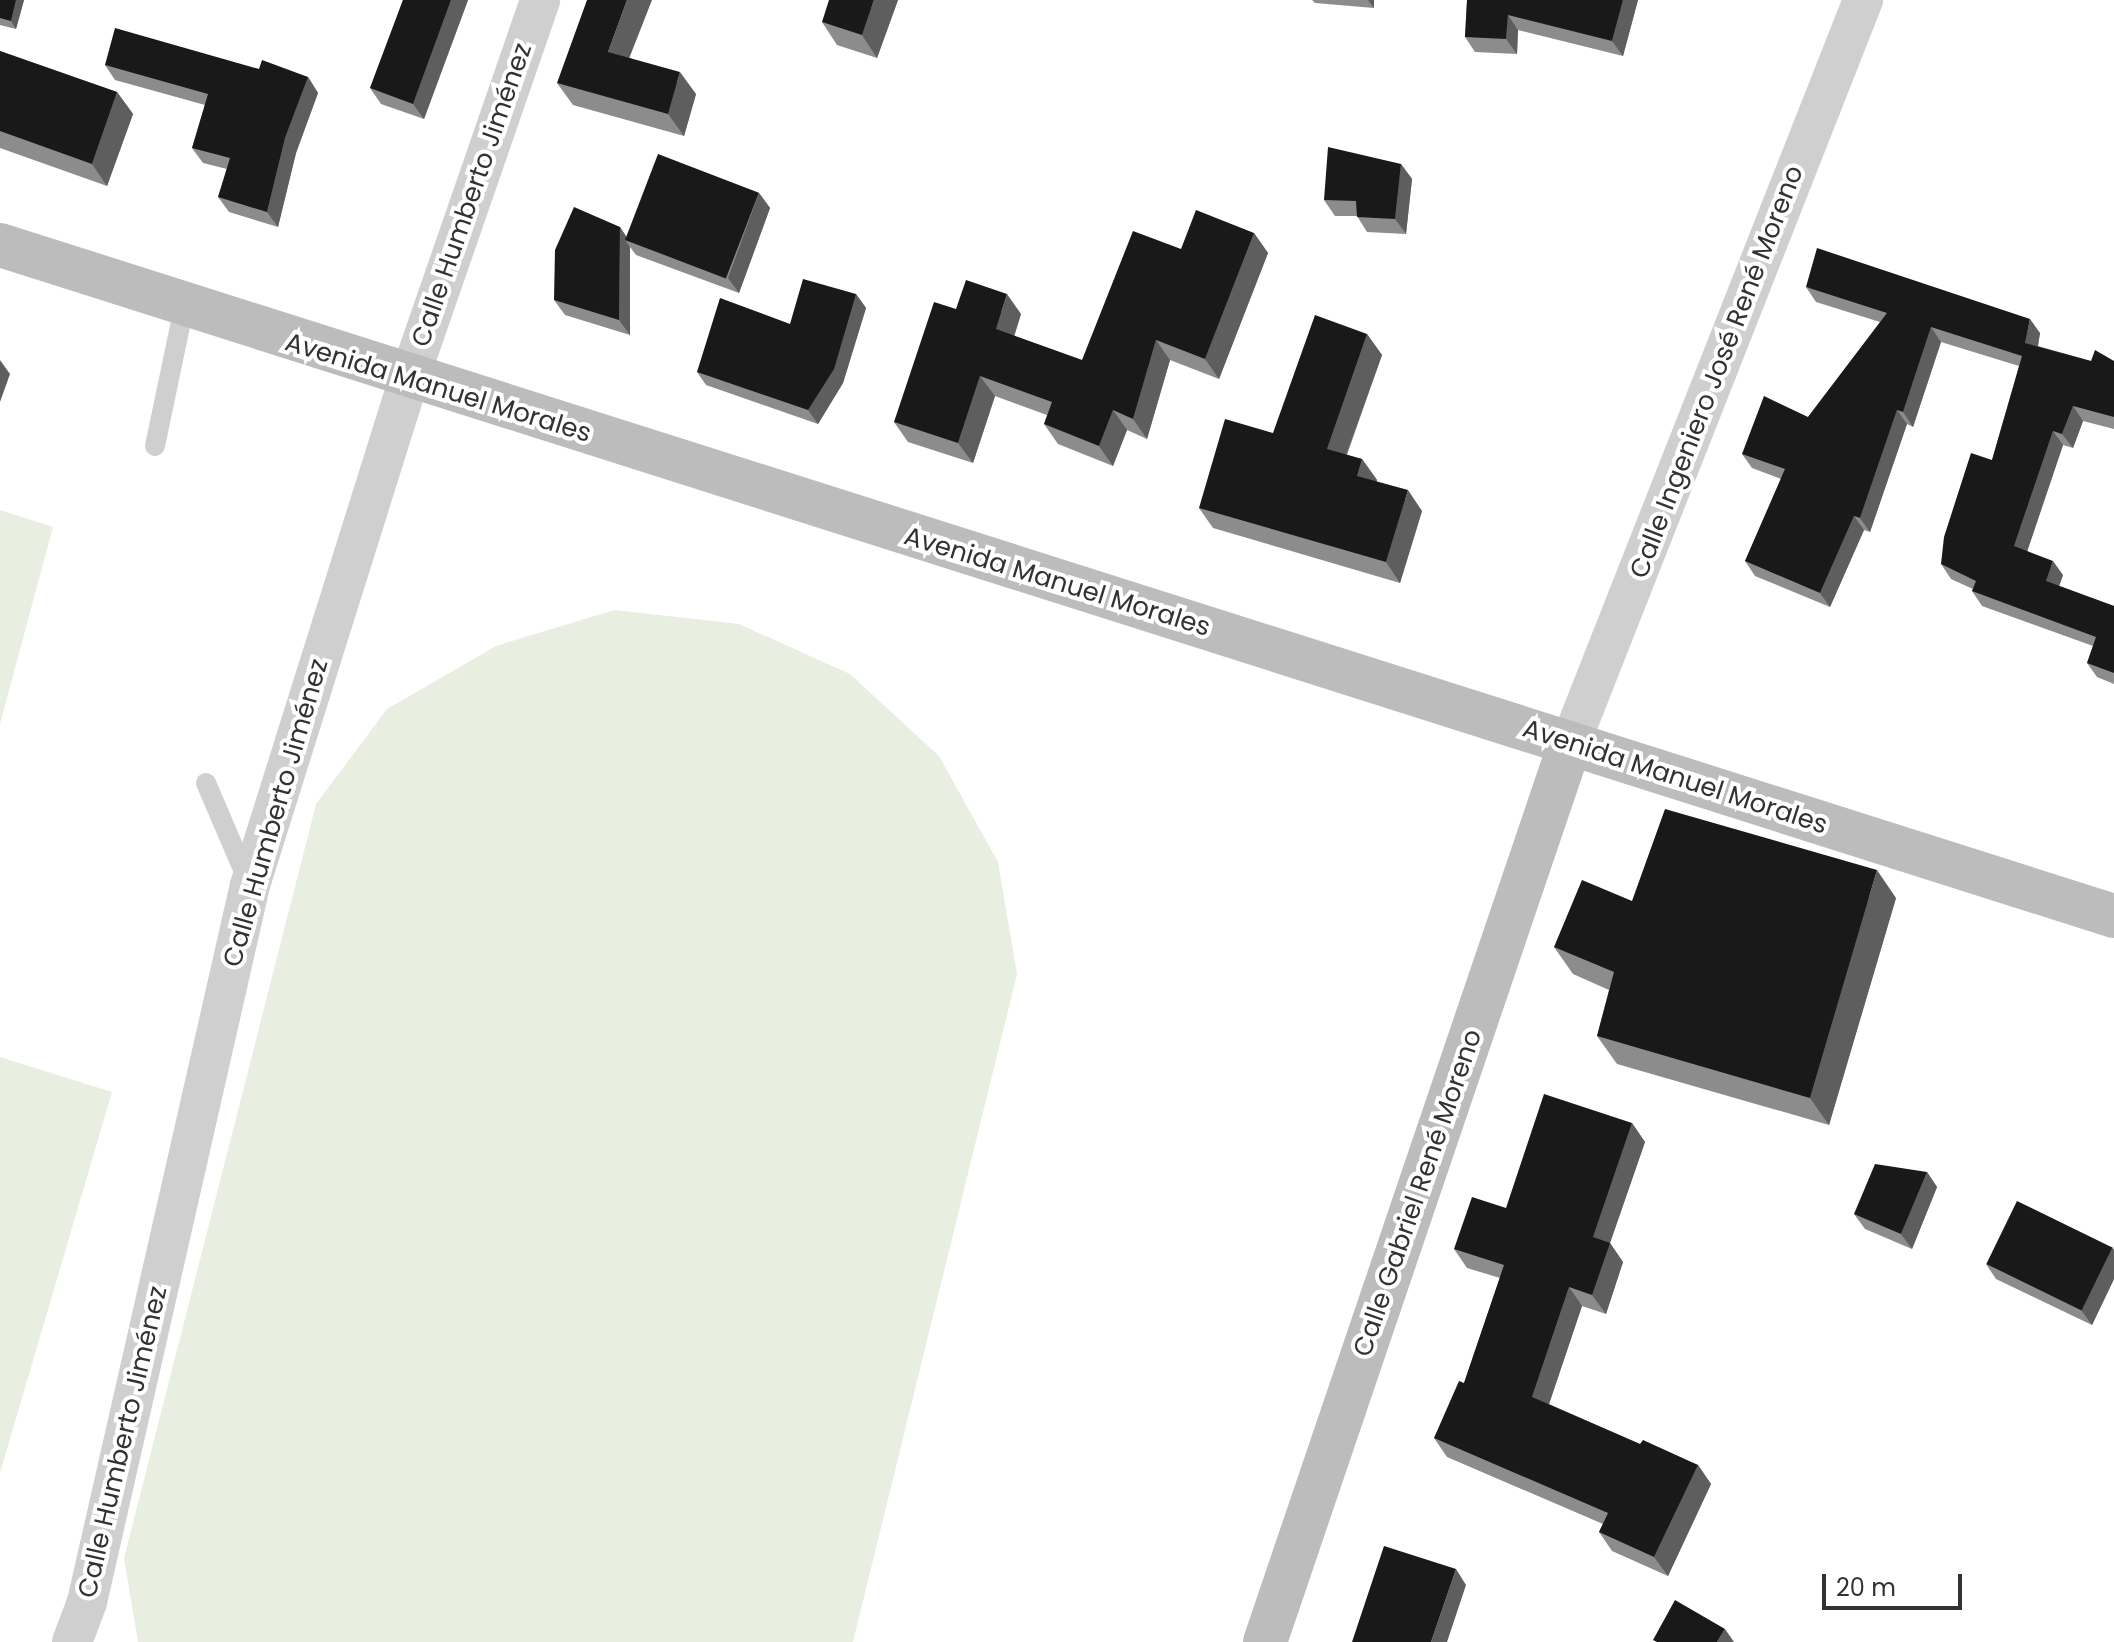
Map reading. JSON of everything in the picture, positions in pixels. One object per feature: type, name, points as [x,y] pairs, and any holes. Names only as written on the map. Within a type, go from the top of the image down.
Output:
[{"type":"street","name":"Calle Humberto Jiménez","points":[[72,1642],[87,1602],[250,885],[409,379],[540,0]]},
{"type":"street","name":"Calle Ingeniero José René Moreno","points":[[1570,744],[1863,0]]},
{"type":"street","name":"Avenida Manuel Morales","points":[[0,245],[409,379],[2114,916]]},
{"type":"street","name":"Calle Gabriel René Moreno","points":[[1265,1642],[1570,744]]},
{"type":"street","points":[[87,1602],[91,1642]]},
{"type":"lane","points":[[155,446],[184,307]]},
{"type":"lane","points":[[206,783],[250,885]]},
{"type":"green space","points":[[0,510],[53,527],[0,724]]},
{"type":"green space","points":[[614,610],[739,624],[850,674],[939,756],[998,862],[1017,974],[853,1642],[138,1642],[124,1558],[316,804],[387,709],[496,646]]},
{"type":"green space","points":[[0,1057],[112,1092],[0,1473]]},
{"type":"building","points":[[0,0],[16,0],[11,21],[0,18]]},
{"type":"building","points":[[403,0],[451,0],[413,104],[370,88]]},
{"type":"building","points":[[587,0],[627,0],[608,52],[680,72],[668,114],[557,83]]},
{"type":"building","points":[[829,0],[874,0],[862,35],[822,22]]},
{"type":"building","points":[[1467,0],[1623,0],[1612,41],[1508,15],[1506,39],[1465,37]]},
{"type":"building","points":[[115,28],[259,69],[262,60],[308,77],[285,138],[267,212],[218,197],[230,158],[192,148],[208,94],[105,65]]},
{"type":"building","points":[[0,51],[117,92],[92,164],[0,131]]},
{"type":"building","points":[[1328,147],[1401,164],[1395,219],[1357,217],[1356,201],[1324,200]]},
{"type":"building","points":[[658,154],[759,193],[726,279],[625,240]]},
{"type":"building","points":[[574,207],[620,227],[619,320],[554,300],[555,250]]},
{"type":"building","points":[[1196,210],[1254,233],[1205,359],[1156,340],[1133,419],[1113,410],[1099,446],[1044,424],[1052,402],[980,376],[958,443],[894,422],[934,302],[956,309],[966,280],[1007,294],[996,329],[1082,360],[1133,231],[1181,249]]},
{"type":"building","points":[[1817,248],[2030,319],[2025,343],[2091,361],[2095,350],[2114,361],[2114,417],[2073,406],[2062,434],[2053,431],[2014,546],[2053,561],[2046,581],[2114,606],[2114,673],[2087,663],[2096,637],[1972,591],[1976,581],[1941,564],[1944,537],[1971,453],[1992,460],[2022,356],[1931,327],[1903,412],[1897,410],[1860,518],[1854,516],[1820,593],[1745,561],[1785,469],[1742,454],[1764,396],[1808,417],[1887,313],[1806,287]]},
{"type":"building","points":[[803,279],[856,294],[834,369],[808,410],[697,372],[720,298],[790,324]]},
{"type":"building","points":[[1315,315],[1367,334],[1327,449],[1362,459],[1357,476],[1408,490],[1386,562],[1199,508],[1225,419],[1273,433]]},
{"type":"building","points":[[1665,809],[1877,870],[1810,1098],[1597,1036],[1614,972],[1554,947],[1582,880],[1632,901]]},
{"type":"building","points":[[1544,1094],[1632,1123],[1593,1237],[1610,1243],[1592,1295],[1569,1287],[1532,1397],[1640,1444],[1643,1440],[1698,1465],[1654,1557],[1599,1532],[1608,1513],[1434,1438],[1459,1381],[1464,1383],[1504,1265],[1454,1249],[1472,1197],[1506,1208]]},
{"type":"building","points":[[1875,1164],[1927,1172],[1901,1234],[1854,1214]]},
{"type":"building","points":[[2017,1201],[2112,1247],[2082,1310],[1986,1264]]},
{"type":"building","points":[[1384,1546],[1456,1569],[1431,1642],[1352,1642]]},
{"type":"building","points":[[1675,1600],[1725,1629],[1717,1642],[1653,1640]]}]
